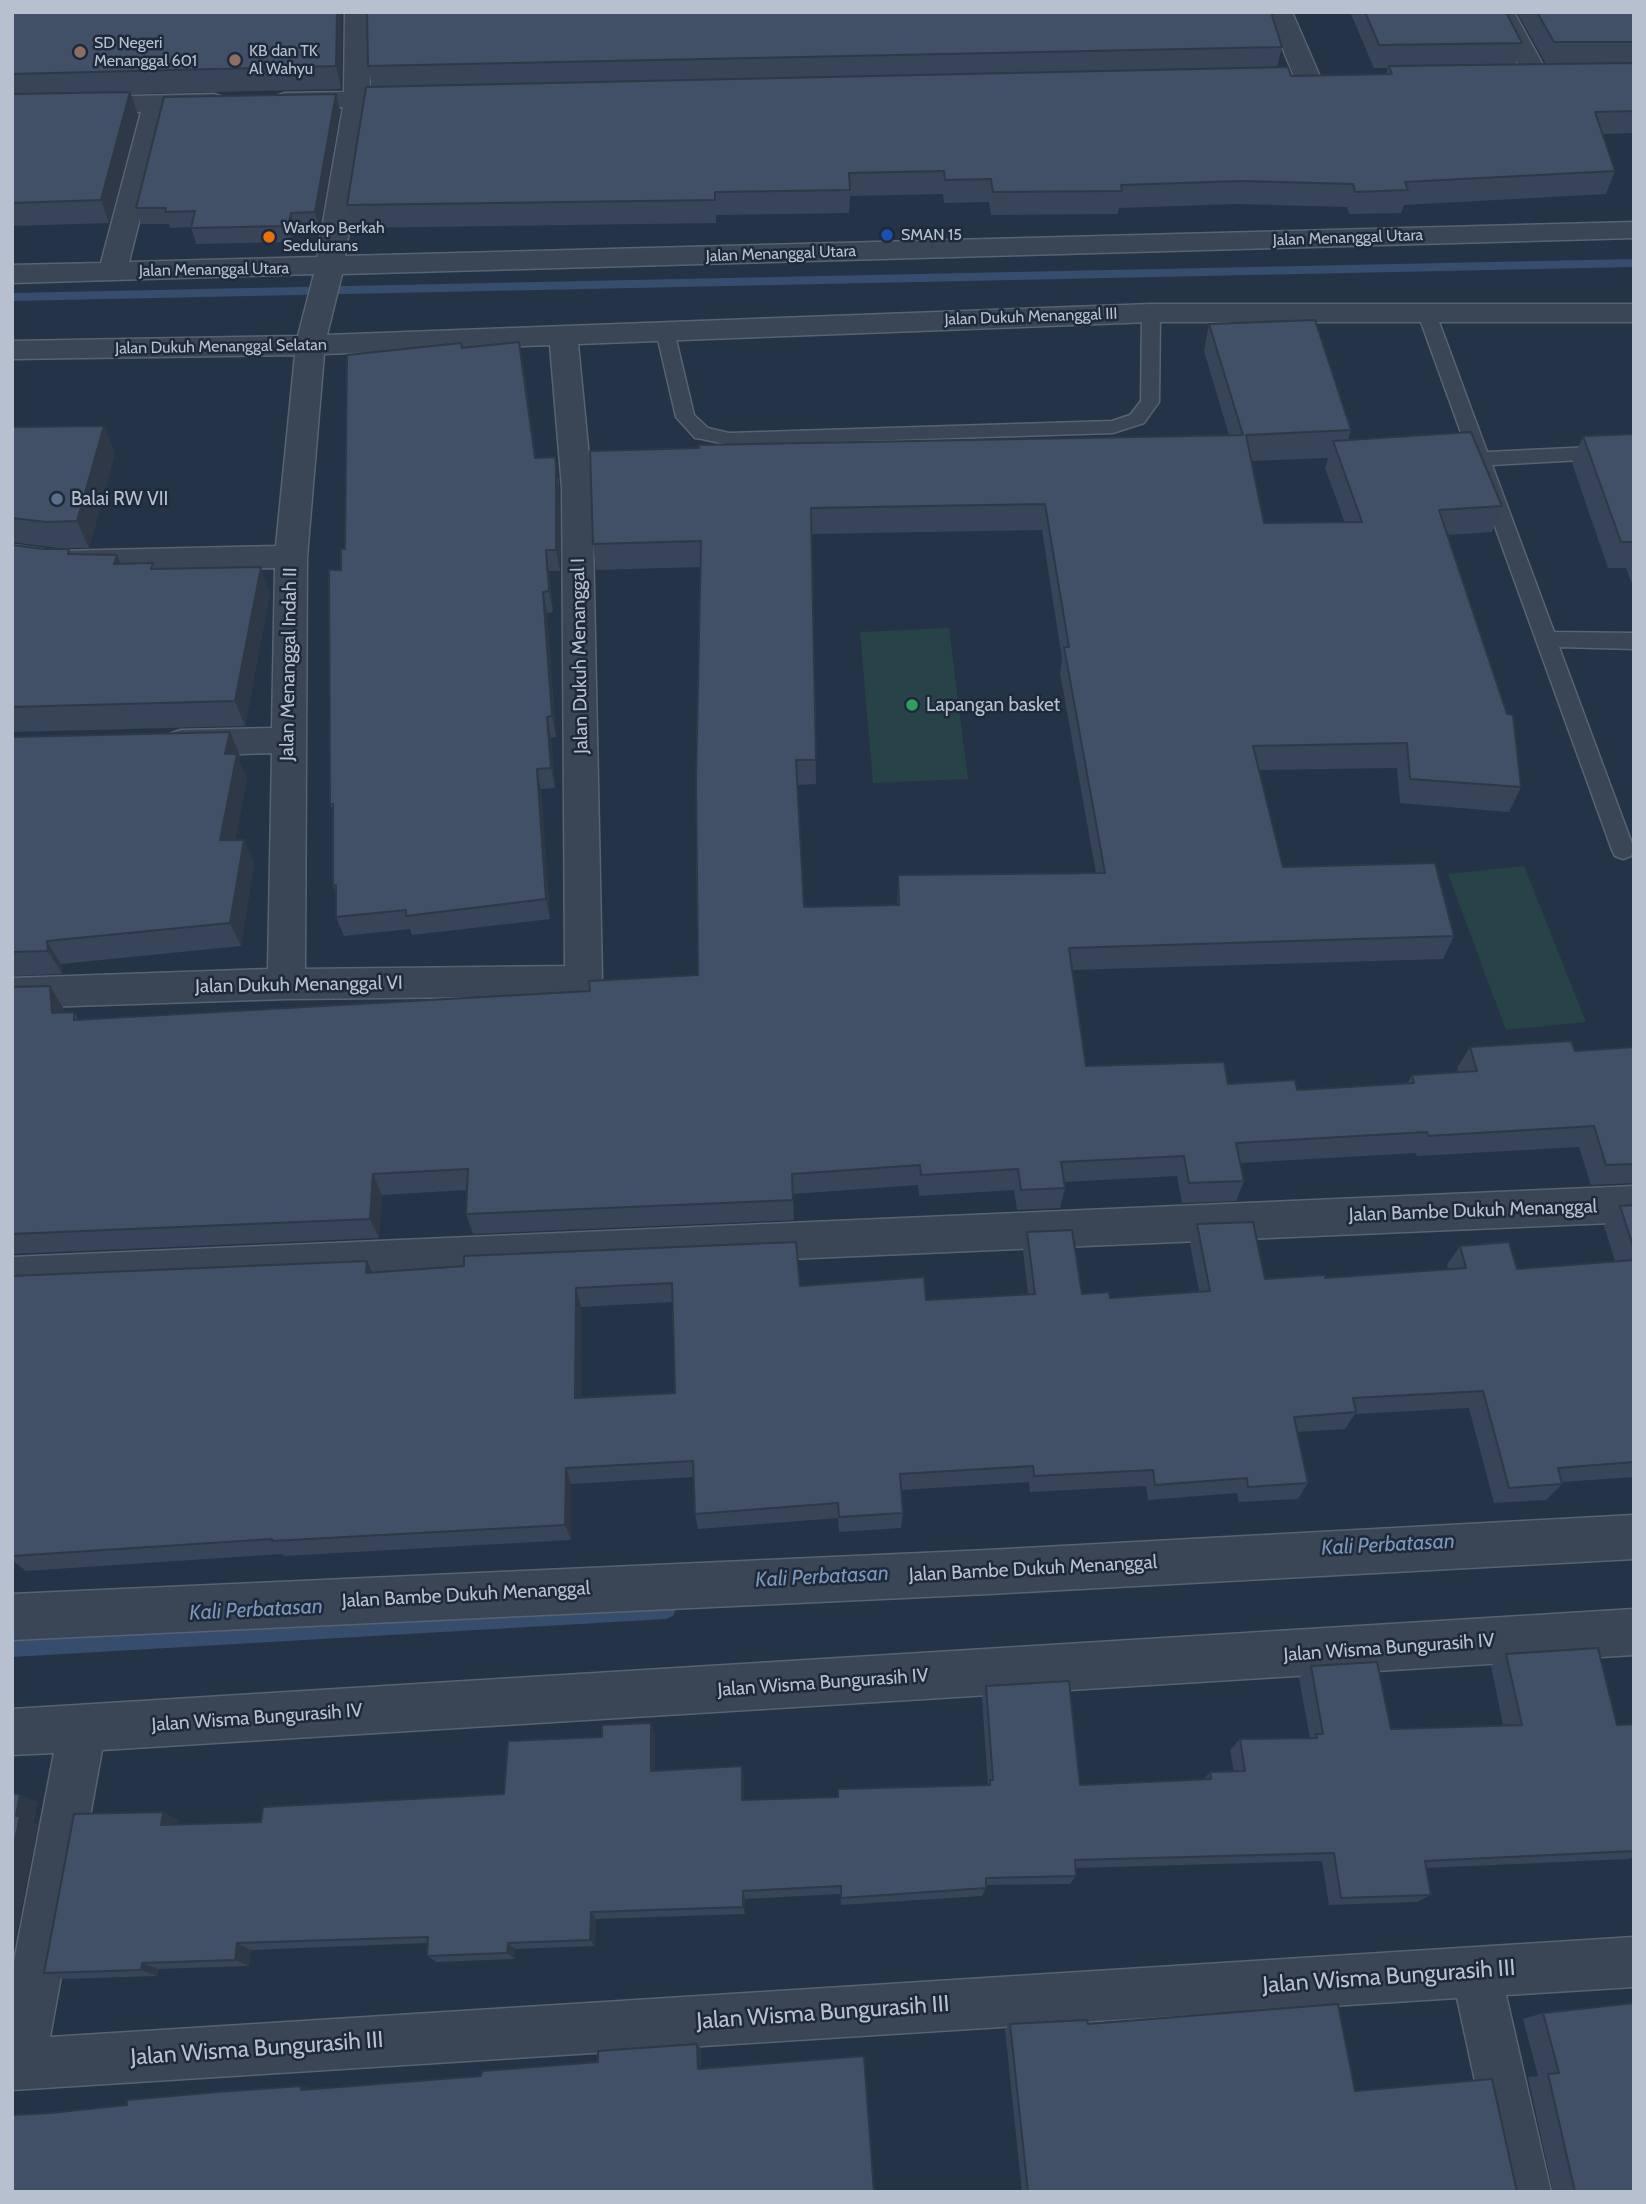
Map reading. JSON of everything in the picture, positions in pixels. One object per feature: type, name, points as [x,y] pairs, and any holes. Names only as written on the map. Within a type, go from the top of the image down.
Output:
[{"type":"street","name":"Jalan Menanggal Indah II","points":[[286,984],[291,557],[311,340],[328,271],[357,99],[358,12]]},
{"type":"street","points":[[1280,12],[1308,79]]},
{"type":"street","points":[[1502,12],[1536,76]]},
{"type":"street","points":[[1510,77],[1564,76]]},
{"type":"street","points":[[1280,79],[1335,78]]},
{"type":"street","points":[[264,101],[445,97]]},
{"type":"street","points":[[12,107],[237,102]]},
{"type":"street","points":[[113,272],[156,104]]},
{"type":"street","name":"Jalan Menanggal Utara","points":[[12,274],[328,271],[1634,230]]},
{"type":"street","name":"Jalan Dukuh Menanggal III","points":[[429,340],[1151,313],[1634,313]]},
{"type":"street","name":"Jalan Dukuh Menanggal I","points":[[563,334],[577,488],[584,978]]},
{"type":"street","name":"Jalan Dukuh Menanggal Selatan","points":[[12,350],[311,340],[429,340]]},
{"type":"street","points":[[12,556],[71,562],[291,557]]},
{"type":"street","points":[[150,744],[287,740]]},
{"type":"street","name":"Jalan Dukuh Menanggal VI","points":[[12,993],[286,984],[577,981],[584,978]]},
{"type":"street","name":"Jalan Bambe Dukuh Menanggal","points":[[12,1275],[1634,1205]]},
{"type":"street","name":"Jalan Bambe Dukuh Menanggal","points":[[12,1617],[1001,1571],[1634,1537]]},
{"type":"street","name":"Jalan Wisma Bungurasih IV","points":[[12,1732],[1634,1632]]},
{"type":"street","points":[[16,2065],[82,1729]]},
{"type":"street","name":"Jalan Wisma Bungurasih III","points":[[16,2065],[1634,1962]]},
{"type":"street","points":[[1476,1971],[1525,2192]]},
{"type":"lane","points":[[1426,311],[1623,850]]},
{"type":"lane","points":[[665,331],[685,417],[702,433],[729,439],[1086,428],[1114,426],[1137,419],[1150,402],[1151,313]]},
{"type":"lane","points":[[1480,459],[1634,451]]},
{"type":"lane","points":[[1546,639],[1634,641]]},
{"type":"green space","name":"Lapangan basket","points":[[949,628],[968,779],[873,783],[860,632]]},
{"type":"green space","points":[[1524,866],[1586,1022],[1506,1030],[1448,874]]},
{"type":"building","points":[[12,12],[337,12],[336,66],[12,74]]},
{"type":"building","points":[[367,12],[1271,12],[1282,47],[368,66]]},
{"type":"building","points":[[1365,12],[1506,12],[1522,43],[1379,45]]},
{"type":"building","points":[[1537,12],[1634,12],[1634,42],[1554,42]]},
{"type":"building","points":[[1634,63],[1634,111],[1595,112],[1615,171],[1405,182],[1408,190],[1355,192],[1353,184],[1241,181],[1121,185],[1122,191],[993,192],[991,179],[945,180],[944,171],[849,173],[850,190],[715,192],[715,200],[347,205],[366,87],[1288,67],[1291,76],[1392,74],[1389,66]]},
{"type":"building","points":[[130,92],[101,200],[12,203],[12,94]]},
{"type":"building","points":[[336,94],[315,212],[291,213],[288,226],[191,228],[195,211],[165,212],[166,208],[136,208],[164,97]]},
{"type":"building","points":[[1315,320],[1351,430],[1246,435],[1264,523],[1362,522],[1333,441],[1471,432],[1502,506],[1439,510],[1507,714],[1513,715],[1521,787],[1410,779],[1407,743],[1253,746],[1283,867],[1435,863],[1454,936],[1069,948],[1086,1066],[1224,1062],[1228,1084],[1295,1080],[1297,1090],[1414,1083],[1412,1075],[1477,1071],[1470,1047],[1571,1041],[1575,1051],[1634,1047],[1634,1164],[1606,1165],[1594,1126],[1428,1136],[1427,1132],[1236,1143],[1244,1181],[1189,1183],[1184,1156],[1061,1162],[1065,1188],[1021,1190],[1018,1169],[921,1175],[920,1165],[792,1174],[793,1200],[466,1214],[468,1169],[373,1174],[370,1219],[12,1234],[12,987],[50,986],[52,1013],[74,1012],[74,1020],[590,991],[589,981],[698,975],[696,781],[701,541],[593,544],[590,451],[699,448],[699,445],[1243,435],[1209,324]],"holes":[[[1045,504],[1069,647],[1064,647],[1105,873],[898,875],[899,905],[804,907],[796,760],[816,760],[811,508]]]},
{"type":"building","points":[[519,342],[535,458],[555,457],[556,466],[556,550],[546,550],[549,591],[543,592],[552,716],[547,717],[551,768],[537,769],[546,899],[406,916],[406,910],[336,917],[336,885],[333,885],[333,804],[330,804],[329,570],[341,570],[341,549],[345,549],[347,355],[461,343],[462,348]]},
{"type":"building","name":"Balai RW VII","points":[[104,426],[77,521],[46,522],[12,518],[12,427]]},
{"type":"building","points":[[1634,434],[1634,542],[1621,542],[1583,436]]},
{"type":"building","points":[[12,545],[69,549],[68,554],[117,555],[114,564],[153,563],[151,569],[261,567],[235,701],[12,707]]},
{"type":"building","points":[[230,732],[225,754],[237,754],[220,840],[244,840],[230,923],[47,941],[48,951],[12,952],[12,737]]},
{"type":"building","points":[[1634,1205],[1634,1249],[1620,1206]]},
{"type":"building","points":[[1253,1222],[1265,1279],[1325,1275],[1325,1278],[1466,1268],[1460,1246],[1509,1242],[1517,1269],[1634,1260],[1634,1462],[1558,1468],[1562,1484],[1509,1488],[1483,1391],[1353,1398],[1356,1412],[1294,1417],[1308,1483],[1248,1487],[1247,1478],[1155,1485],[1153,1470],[1034,1476],[1033,1466],[900,1474],[903,1513],[839,1517],[838,1503],[695,1514],[693,1461],[566,1468],[565,1525],[272,1539],[12,1556],[12,1276],[367,1261],[366,1273],[464,1266],[464,1256],[796,1242],[800,1286],[924,1277],[926,1300],[1035,1294],[1027,1232],[1072,1230],[1082,1294],[1109,1292],[1110,1298],[1210,1291],[1197,1224]],"holes":[[[672,1283],[675,1393],[575,1398],[576,1288]]]},
{"type":"building","points":[[1598,1648],[1617,1725],[1634,1724],[1634,1851],[1425,1861],[1431,1895],[1341,1898],[1334,1853],[1075,1860],[1076,1876],[986,1878],[986,1888],[841,1898],[841,1886],[743,1891],[743,1907],[591,1912],[590,1940],[508,1943],[507,1953],[427,1956],[428,1937],[237,1943],[235,1960],[142,1963],[141,1970],[44,1973],[74,1814],[163,1812],[161,1825],[261,1822],[263,1807],[504,1794],[508,1741],[602,1737],[602,1725],[651,1723],[651,1771],[742,1766],[742,1800],[838,1797],[838,1789],[990,1785],[990,1780],[993,1780],[986,1686],[1069,1681],[1080,1785],[1211,1779],[1210,1772],[1245,1771],[1240,1739],[1317,1738],[1316,1734],[1323,1734],[1311,1666],[1377,1662],[1391,1729],[1522,1725],[1506,1654]]},
{"type":"building","points":[[12,1794],[20,1794],[16,1816],[20,1816],[12,1855]]},
{"type":"building","points":[[1634,2003],[1634,2192],[1575,2192],[1548,2074],[1559,2073],[1543,2013]]},
{"type":"building","points":[[1338,2004],[1355,2091],[1492,2079],[1517,2192],[1028,2192],[1010,2024],[1087,2020],[1088,2024]]},
{"type":"building","points":[[697,2044],[698,2069],[864,2056],[874,2192],[12,2192],[12,2115],[127,2105],[127,2100],[218,2092],[301,2086],[301,2090],[481,2076],[482,2071],[598,2062],[598,2051]]},
{"type":"waterway","points":[[12,297],[1634,263]]},
{"type":"waterway","name":"Kali Perbatasan","points":[[12,1647],[666,1609]]},
{"type":"place","name":"SD Negeri Menanggal 601","points":[[80,52]]},
{"type":"place","name":"KB dan TK Al Wahyu","points":[[235,60]]},
{"type":"place","name":"SMAN 15","points":[[887,235]]},
{"type":"place","name":"Warkop Berkah Sedulurans","points":[[269,237]]},
{"type":"place","name":"Balai RW VII","points":[[57,499]]},
{"type":"place","name":"Lapangan basket","points":[[912,705]]}]
